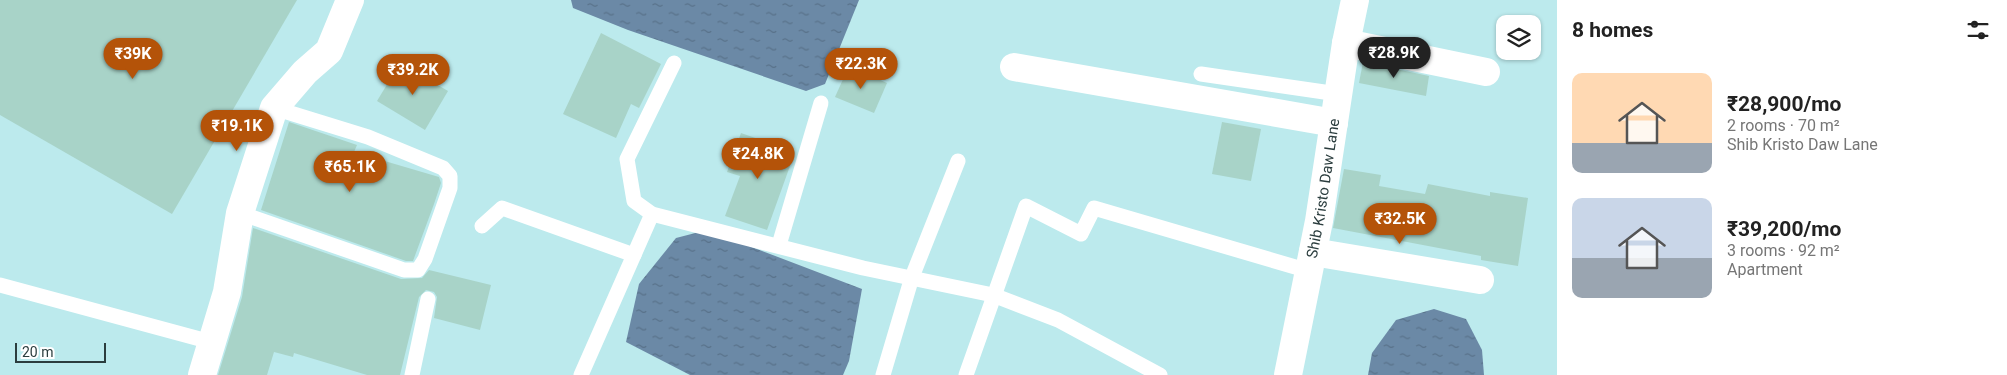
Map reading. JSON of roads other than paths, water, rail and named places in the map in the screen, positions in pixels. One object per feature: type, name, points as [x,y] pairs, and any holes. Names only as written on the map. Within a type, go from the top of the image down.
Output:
[{"type":"street","points":[[202,375],[227,292],[240,213],[274,108],[305,72],[329,51],[350,0]]},
{"type":"street","name":"Shib Kristo Daw Lane","points":[[1288,375],[1311,261],[1346,42],[1355,0]]},
{"type":"street","points":[[1346,42],[1486,72]]},
{"type":"street","points":[[1014,67],[1334,123]]},
{"type":"street","points":[[1311,261],[1480,280]]},
{"type":"lane","points":[[674,63],[627,159],[634,201],[652,214],[863,268],[912,277],[993,296],[1058,320],[1160,375]]},
{"type":"lane","points":[[1201,74],[1338,94]]},
{"type":"lane","points":[[779,245],[821,103]]},
{"type":"lane","points":[[240,213],[404,270],[418,270],[425,259],[450,188],[450,176],[444,168],[368,137],[274,108]]},
{"type":"lane","points":[[883,375],[912,277],[958,161]]},
{"type":"lane","points":[[966,375],[1026,206],[1081,234],[1094,208],[1311,261]]},
{"type":"lane","points":[[482,226],[502,208],[634,254]]},
{"type":"lane","points":[[581,375],[652,214]]},
{"type":"lane","points":[[0,285],[211,342]]},
{"type":"lane","points":[[412,375],[428,300]]},
{"type":"water","points":[[571,0],[859,0],[825,84],[806,91],[628,30],[573,8]]},
{"type":"water","points":[[707,230],[862,289],[849,361],[843,375],[690,375],[626,342],[639,284],[676,238]]},
{"type":"water","points":[[1434,309],[1466,319],[1482,350],[1484,375],[1368,375],[1372,353],[1396,320]]}]
